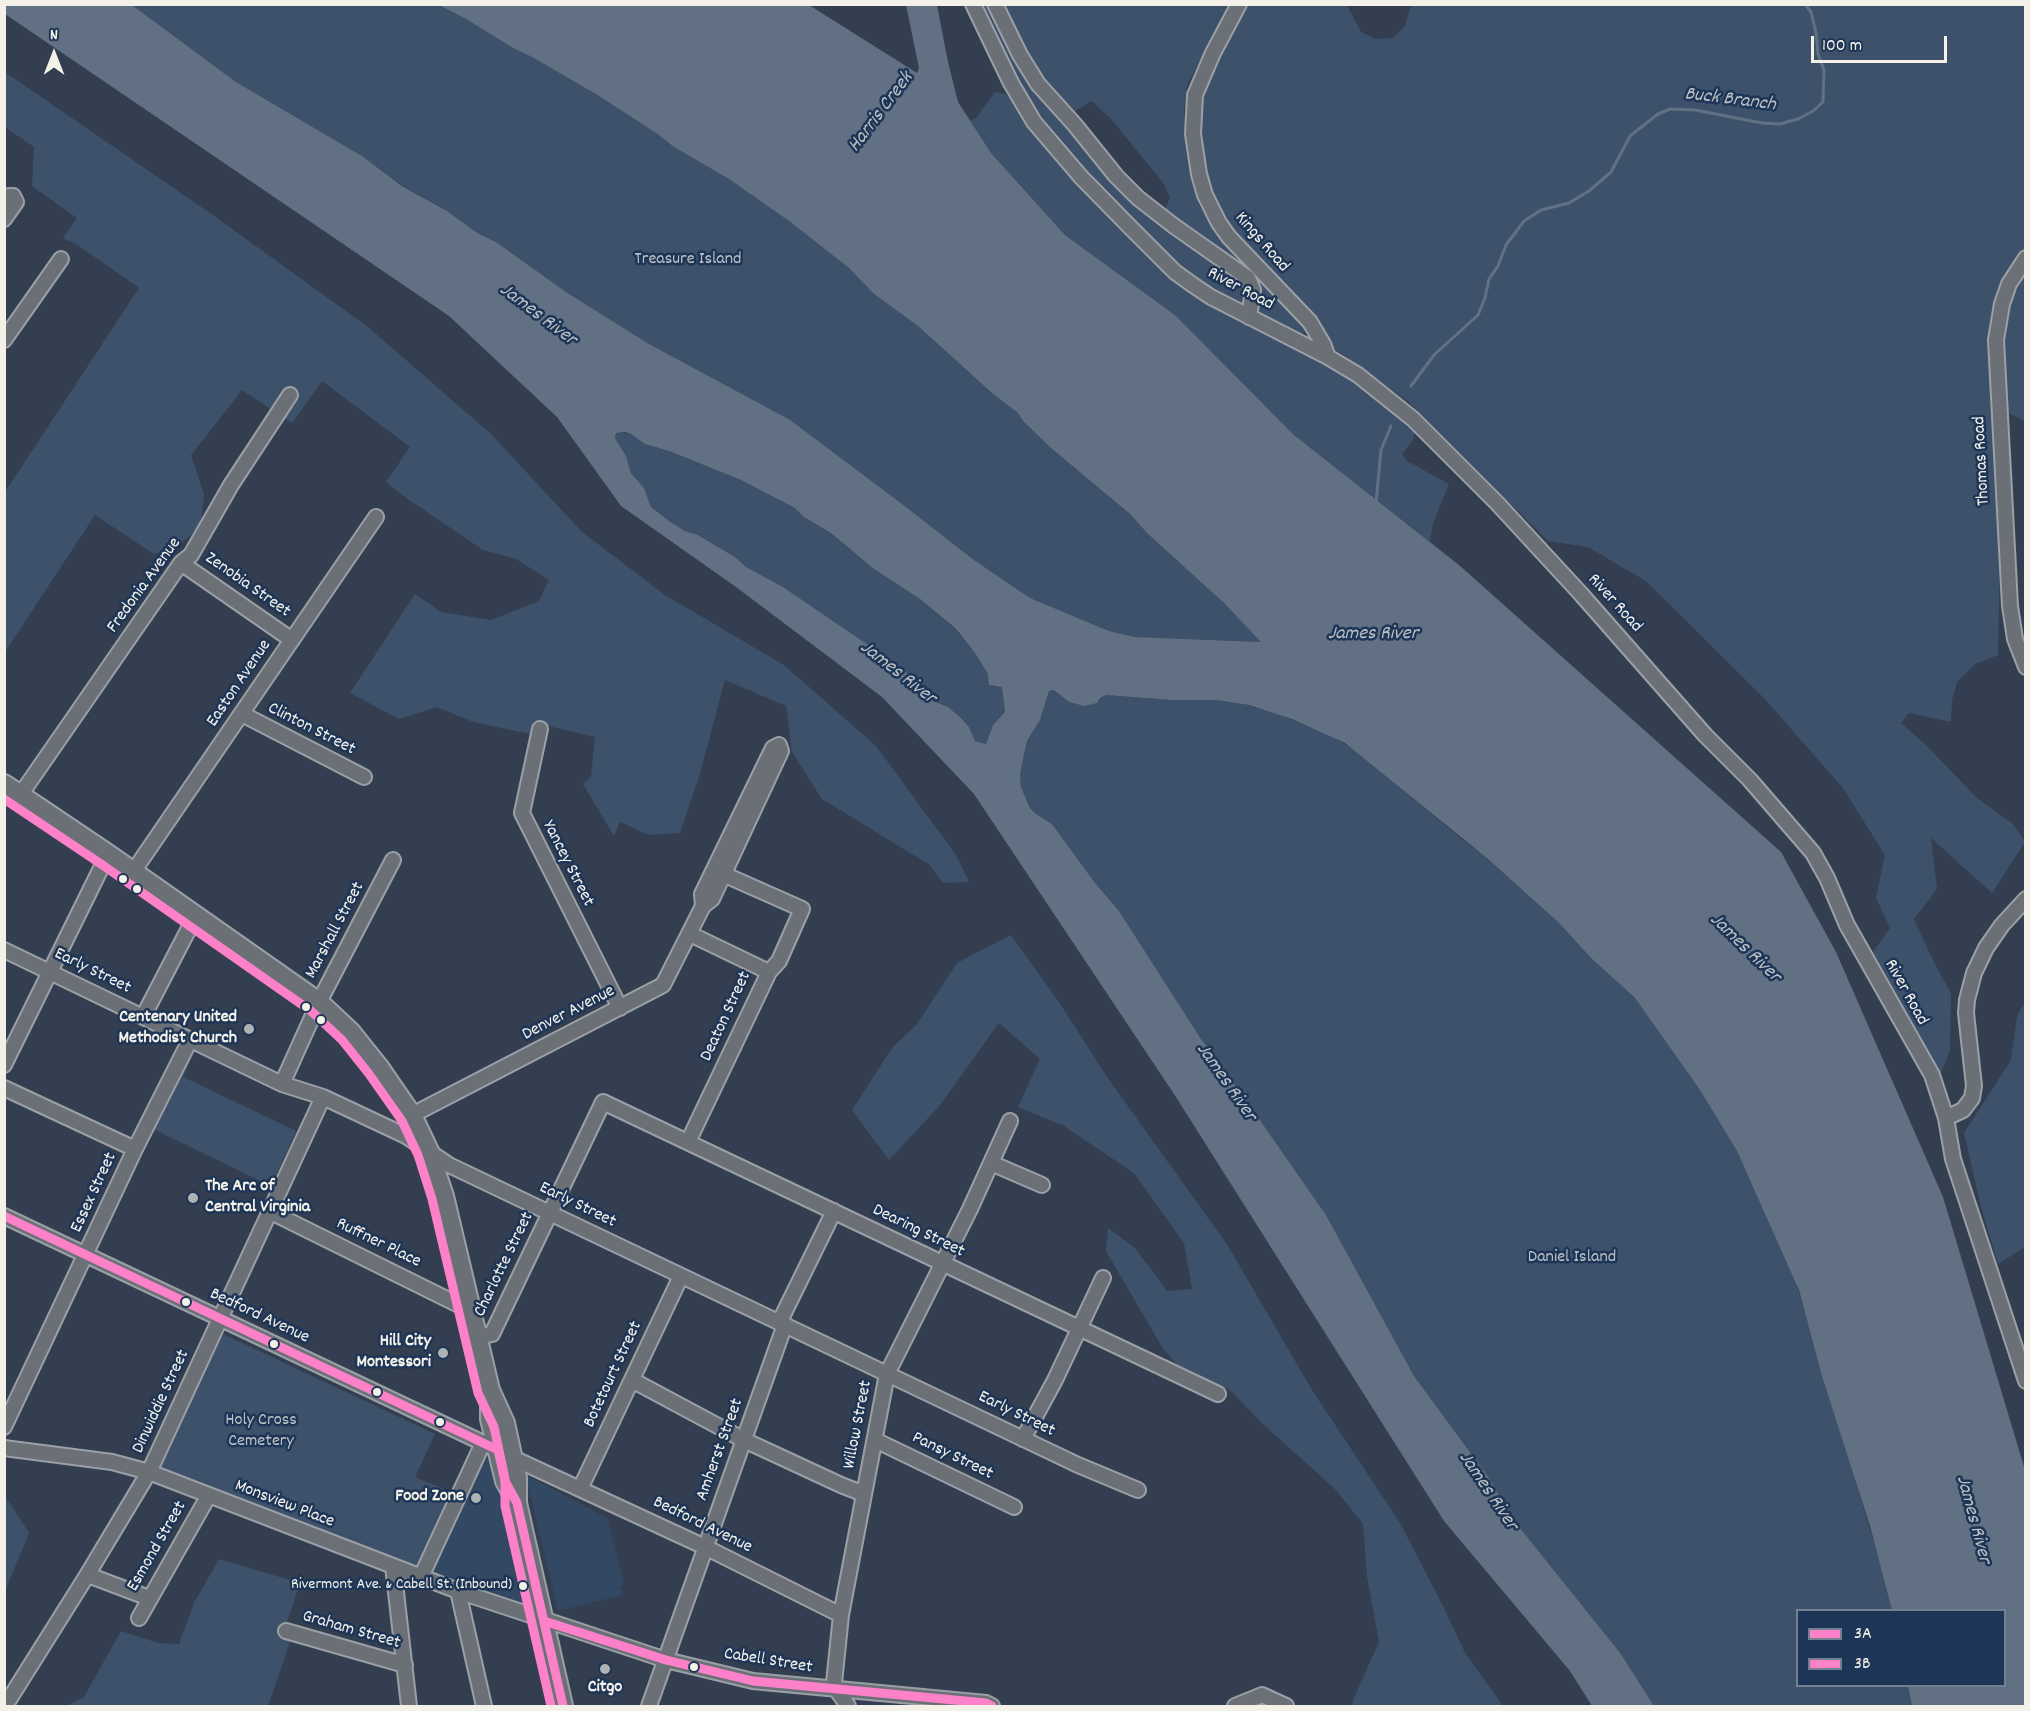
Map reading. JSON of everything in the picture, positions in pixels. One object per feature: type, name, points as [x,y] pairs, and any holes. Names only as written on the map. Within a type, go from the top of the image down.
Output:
[{"type":"main road","points":[[4,784],[319,1002],[351,1032],[379,1067],[411,1114],[429,1151],[444,1196],[490,1395],[505,1423],[498,1450],[518,1478],[517,1503],[563,1707]]},
{"type":"street","name":"River Road","points":[[973,4],[1021,102],[1059,153],[1175,272],[1211,297],[1328,357],[1386,396],[1454,458],[1581,594],[1813,853],[1825,873],[1852,935],[1932,1076],[1946,1118],[1953,1159],[2025,1381]]},
{"type":"street","points":[[995,4],[1020,55],[1038,84],[1116,176],[1138,198],[1165,219],[1248,278],[1253,290],[1249,317]]},
{"type":"street","name":"Kings Road","points":[[1239,4],[1213,53],[1195,95],[1193,134],[1199,174],[1205,195],[1219,224],[1236,245],[1310,322],[1328,357]]},
{"type":"street","points":[[4,200],[13,196],[16,202],[4,219]]},
{"type":"street","name":"Thomas Road","points":[[2025,258],[2009,284],[2002,304],[1996,340],[2010,606],[2015,639],[2025,667]]},
{"type":"street","points":[[4,340],[61,259]]},
{"type":"street","name":"Fredonia Avenue","points":[[21,795],[181,562],[191,555],[231,485],[291,394]]},
{"type":"street","name":"Easton Avenue","points":[[134,872],[376,517]]},
{"type":"street","name":"Zenobia Street","points":[[181,562],[292,640]]},
{"type":"street","name":"Clinton Street","points":[[242,714],[364,777]]},
{"type":"street","name":"Yancey Street","points":[[540,729],[522,813],[620,1008]]},
{"type":"street","name":"Denver Avenue","points":[[411,1114],[663,985],[703,906],[712,899],[781,751],[779,745],[773,748],[702,894],[703,906]]},
{"type":"street","points":[[4,1065],[108,854]]},
{"type":"street","name":"Marshall Street","points":[[282,1084],[319,1002],[393,860]]},
{"type":"street","name":"Deaton Street","points":[[688,1142],[769,972],[779,961],[802,909],[723,874]]},
{"type":"street","points":[[1946,1118],[1963,1110],[1972,1098],[1974,1086],[1966,1013],[1974,973],[1986,948],[2002,925],[2025,899]]},
{"type":"street","points":[[143,1017],[196,915]]},
{"type":"street","points":[[690,934],[769,972]]},
{"type":"street","name":"Early Street","points":[[4,950],[282,1084],[323,1097],[406,1136],[448,1164],[1078,1465],[1138,1490]]},
{"type":"street","name":"Essex Street","points":[[4,1427],[135,1149],[190,1040]]},
{"type":"street","points":[[4,1088],[135,1149]]},
{"type":"street","name":"Dinwiddie Street","points":[[5,1707],[88,1575],[149,1472],[323,1097]]},
{"type":"street","name":"Dearing Street","points":[[603,1102],[1218,1394]]},
{"type":"street","name":"Charlotte Street","points":[[478,1337],[492,1334],[603,1102]]},
{"type":"street","name":"Willow Street","points":[[836,1689],[834,1683],[841,1615],[887,1374],[1010,1121]]},
{"type":"street","points":[[991,1163],[1042,1185]]},
{"type":"street","name":"Ruffner Place","points":[[269,1211],[471,1311]]},
{"type":"street","name":"Amherst Street","points":[[649,1707],[783,1330],[782,1317],[834,1211]]},
{"type":"street","name":"Bedford Avenue","points":[[4,1216],[705,1547],[841,1615]]},
{"type":"street","name":"Botetourt Street","points":[[580,1489],[681,1276]]},
{"type":"street","points":[[1023,1439],[1055,1380],[1103,1278]]},
{"type":"street","points":[[632,1380],[744,1440],[864,1494]]},
{"type":"street","name":"Pansy Street","points":[[875,1440],[1014,1507]]},
{"type":"street","name":"Monsview Place","points":[[4,1448],[112,1462],[149,1472],[458,1591],[544,1621]]},
{"type":"street","points":[[421,1577],[498,1450]]},
{"type":"street","name":"Esmond Street","points":[[139,1618],[209,1495]]},
{"type":"street","points":[[393,1566],[409,1707]]},
{"type":"street","points":[[88,1575],[149,1598]]},
{"type":"street","points":[[458,1591],[484,1707]]},
{"type":"street","name":"Cabell Street","points":[[544,1621],[666,1660],[753,1681],[986,1702],[992,1707]]},
{"type":"street","name":"Graham Street","points":[[286,1630],[405,1665]]},
{"type":"street","points":[[836,1689],[848,1707]]},
{"type":"street","points":[[1235,1707],[1262,1695],[1286,1707]]},
{"type":"shaded area","points":[[485,1457],[495,1461],[530,1608],[431,1575]]},
{"type":"shaded area","points":[[530,1477],[607,1518],[624,1585],[620,1586],[623,1595],[558,1611],[527,1480]]},
{"type":"green space","name":"Treasure Island","points":[[439,4],[599,96],[674,147],[729,179],[789,221],[849,268],[874,294],[918,326],[993,394],[1017,412],[1051,448],[1130,514],[1147,533],[1225,604],[1262,642],[1135,637],[1109,631],[1030,598],[974,560],[790,421],[649,344],[566,292],[496,242],[479,234],[447,211],[402,185],[362,156],[236,82],[132,5]]},
{"type":"green space","points":[[982,5],[1230,5],[1187,85],[1184,111],[1190,166],[1199,205],[1222,240],[1306,326],[1303,334],[1229,297],[1184,269],[1132,219],[1078,161],[1038,112],[1013,71],[996,30]],"holes":[[[1092,101],[1112,120],[1164,184],[1170,197],[1164,212],[1123,179],[1076,120],[1075,111]]]},
{"type":"green space","points":[[1244,5],[1347,5],[1361,32],[1376,39],[1393,38],[1405,26],[1410,8],[1414,5],[2025,5],[2025,248],[2004,281],[1996,302],[1990,340],[2000,547],[1998,655],[1975,664],[1957,682],[1952,700],[1951,722],[1909,713],[1901,723],[1925,744],[1977,798],[2013,824],[2025,842],[1992,893],[1931,838],[1937,889],[1914,919],[1951,994],[1950,1051],[1941,1073],[1873,952],[1890,928],[1876,898],[1885,855],[1843,788],[1763,697],[1646,581],[1588,547],[1548,541],[1410,403],[1327,343],[1232,235],[1215,206],[1200,155],[1199,96]]},
{"type":"green space","points":[[5,72],[210,213],[368,327],[491,434],[582,532],[665,595],[784,665],[876,746],[956,855],[969,882],[943,883],[930,865],[822,799],[792,752],[786,706],[725,680],[699,777],[680,833],[649,835],[620,822],[614,836],[583,784],[591,777],[595,737],[548,726],[541,726],[530,734],[473,722],[437,707],[399,719],[350,693],[415,594],[441,612],[491,620],[539,601],[549,580],[516,559],[483,550],[386,482],[410,447],[322,381],[292,423],[242,390],[191,455],[204,494],[201,526],[178,546],[154,554],[95,515],[5,652],[5,492],[139,288],[79,246],[63,238],[77,218],[32,186],[34,147],[5,127]]},
{"type":"green space","points":[[995,92],[1006,94],[1081,187],[1135,244],[1170,275],[1350,377],[1389,405],[1415,431],[1413,440],[1402,454],[1407,461],[1449,484],[1433,523],[1430,542],[1294,435],[1175,315],[1065,235],[991,153],[970,121],[976,118]]},
{"type":"green space","points":[[2025,274],[2025,421],[2008,413],[2004,327],[2011,302]]},
{"type":"green space","points":[[617,432],[631,434],[645,444],[669,451],[741,480],[796,508],[804,517],[831,533],[874,569],[920,599],[956,630],[975,653],[993,687],[1002,686],[1005,712],[993,725],[986,744],[975,741],[969,727],[960,717],[948,707],[933,701],[902,668],[783,587],[746,567],[735,557],[698,535],[685,531],[651,507],[644,488],[631,473],[626,456],[615,438]]},
{"type":"green space","name":"Daniel Island","points":[[1054,690],[1069,702],[1084,706],[1105,695],[1236,702],[1278,714],[1329,734],[1357,752],[1488,859],[1559,923],[1591,958],[1635,998],[1700,1090],[1737,1151],[1793,1272],[1884,1576],[1892,1609],[1796,1609],[1796,1687],[1908,1687],[1912,1706],[1654,1706],[1621,1654],[1512,1518],[1489,1478],[1414,1376],[1326,1215],[1201,1039],[1119,911],[1095,883],[1052,824],[1030,808],[1021,787],[1020,774],[1027,741],[1040,720],[1049,691]]},
{"type":"green space","points":[[1011,935],[1059,1002],[1107,1077],[1228,1246],[1312,1390],[1400,1523],[1465,1653],[1503,1706],[1352,1706],[1379,1642],[1367,1576],[1363,1524],[1336,1490],[1263,1424],[1229,1389],[1178,1366],[1162,1347],[1106,1251],[1108,1228],[1135,1248],[1167,1291],[1192,1289],[1184,1243],[1134,1173],[1064,1126],[1018,1107],[1040,1059],[999,1023],[941,1104],[889,1160],[852,1110],[892,1048],[917,1024],[957,963]]},
{"type":"green space","points":[[2025,1002],[2025,1247],[1998,1264],[1981,1207],[1964,1133],[2011,1060],[2017,1016]]},
{"type":"green space","points":[[188,1051],[194,1053],[183,1077],[296,1131],[271,1186],[151,1128]]},
{"type":"green space","name":"Holy Cross Cemetery","points":[[223,1334],[435,1434],[415,1477],[454,1493],[418,1570],[155,1471]]},
{"type":"green space","points":[[5,1496],[29,1533],[5,1591]]},
{"type":"green space","points":[[219,1559],[300,1583],[287,1622],[290,1642],[268,1706],[69,1706],[84,1697],[121,1631],[158,1643],[179,1644],[194,1603]]},
{"type":"water","name":"James River","points":[[4,5],[132,5],[236,82],[362,156],[402,186],[447,211],[479,234],[496,242],[566,292],[649,344],[790,420],[974,560],[1030,598],[1109,631],[1135,637],[1261,642],[1225,604],[1147,533],[1130,514],[1051,448],[1017,412],[993,394],[918,326],[874,294],[849,268],[789,221],[729,179],[674,147],[599,96],[439,5],[809,5],[917,73],[919,68],[906,5],[937,5],[958,102],[991,153],[1065,235],[1175,315],[1294,435],[1459,565],[1781,852],[1836,952],[1943,1197],[2025,1470],[2025,1706],[1912,1706],[1908,1687],[2006,1687],[2006,1609],[1892,1609],[1870,1526],[1822,1376],[1799,1290],[1737,1151],[1700,1090],[1635,998],[1591,958],[1559,923],[1488,859],[1345,743],[1292,719],[1249,705],[1217,700],[1172,700],[1106,695],[1097,703],[1084,706],[1069,702],[1054,690],[1049,691],[1040,720],[1027,741],[1020,774],[1021,787],[1030,808],[1052,824],[1095,883],[1119,911],[1201,1039],[1326,1215],[1414,1376],[1489,1478],[1512,1518],[1621,1654],[1654,1706],[1592,1706],[1570,1671],[1444,1521],[1174,1094],[974,794],[882,697],[736,587],[621,506],[557,417],[449,316],[5,14]],"holes":[[[616,433],[631,434],[645,444],[669,451],[741,480],[795,508],[804,517],[831,533],[874,569],[920,599],[956,629],[988,674],[989,685],[1002,687],[1005,712],[993,725],[986,744],[975,741],[969,727],[960,717],[948,707],[933,701],[902,668],[783,587],[746,567],[735,557],[698,535],[685,531],[651,507],[644,488],[631,473],[626,456],[615,438]]]},
{"type":"waterway","name":"Buck Branch","points":[[1411,386],[1434,355],[1478,315],[1489,279],[1498,266],[1506,245],[1524,221],[1541,210],[1569,203],[1589,191],[1611,172],[1630,136],[1658,114],[1670,109],[1695,110],[1762,123],[1780,124],[1798,119],[1813,111],[1823,102],[1824,70],[1818,54],[1811,12],[1805,4]]},
{"type":"waterway","name":"Buck Branch","points":[[1376,503],[1381,450],[1391,426]]},
{"type":"transit line","name":"3B","points":[[4,799],[311,1011],[342,1040],[402,1121],[418,1155],[432,1199],[478,1393],[494,1427],[505,1479],[505,1506],[551,1706]]},
{"type":"transit line","name":"3A","points":[[4,1216],[498,1450],[505,1481],[517,1503],[563,1706]]},
{"type":"transit line","name":"3A","points":[[544,1621],[666,1660],[753,1681],[986,1703],[992,1706]]},
{"type":"place","name":"Centenary United Methodist Church","points":[[249,1029]]},
{"type":"place","name":"The Arc of Central Virginia","points":[[193,1198]]},
{"type":"place","name":"Hill City Montessori","points":[[443,1353]]},
{"type":"place","name":"Food Zone","points":[[476,1498]]},
{"type":"place","name":"Rivermont Ave. & Cabell St. (Inbound)","points":[[523,1586]]},
{"type":"place","name":"Citgo","points":[[605,1669]]},
{"type":"water label","name":"Harris Creek","points":[[882,113]]}]
